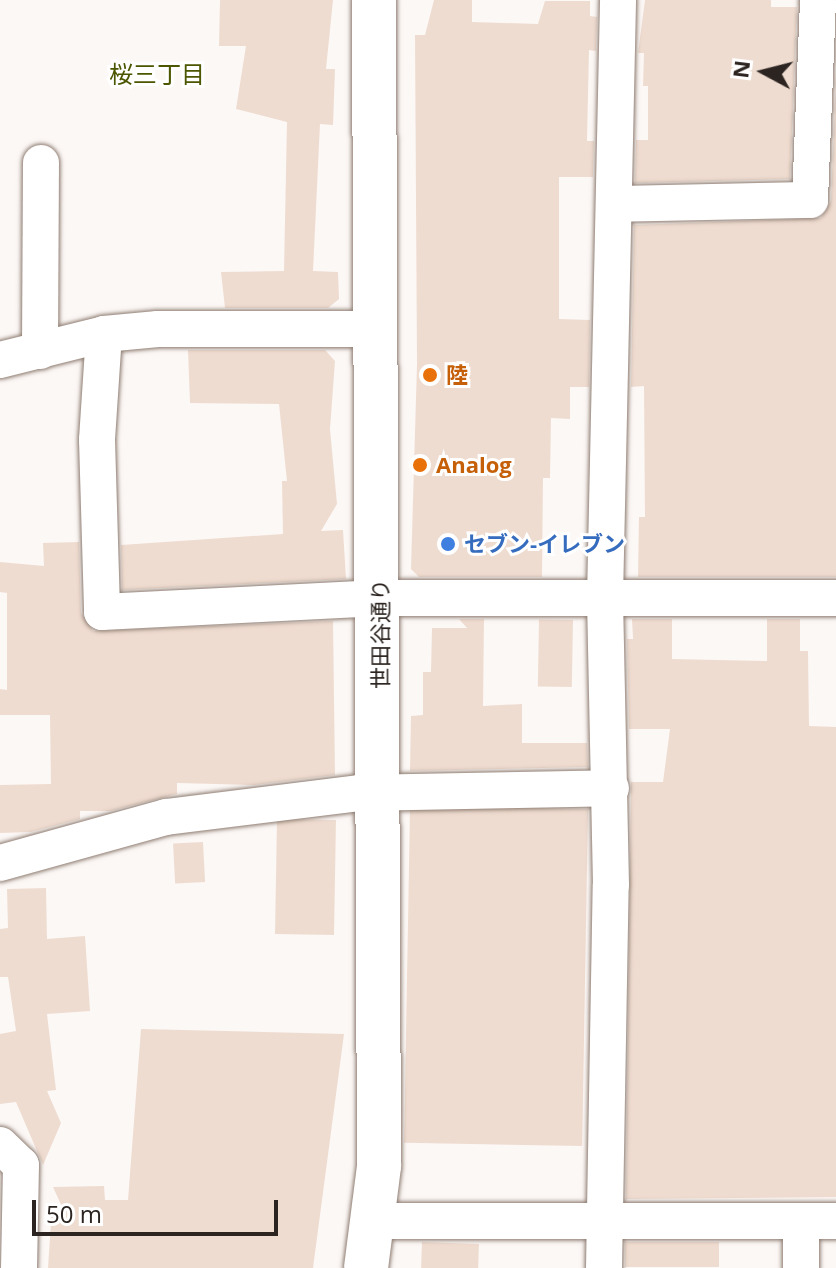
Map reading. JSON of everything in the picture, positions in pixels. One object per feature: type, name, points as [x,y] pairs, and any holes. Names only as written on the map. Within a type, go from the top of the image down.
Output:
[{"type":"main road","name":"世田谷通り","points":[[366,1268],[379,1166],[379,329],[374,0]]},
{"type":"street","points":[[604,1268],[611,788],[605,598],[618,0]]},
{"type":"street","points":[[614,204],[810,200],[818,0]]},
{"type":"street","points":[[40,351],[41,163]]},
{"type":"street","points":[[0,360],[104,334],[379,329]]},
{"type":"street","points":[[104,334],[97,440],[102,612],[380,598],[836,598]]},
{"type":"street","points":[[0,863],[166,817],[379,790],[611,788]]},
{"type":"street","points":[[0,1145],[21,1165],[19,1268]]},
{"type":"street","points":[[372,1221],[818,1221],[801,1268]]},
{"type":"building","points":[[220,0],[333,0],[326,69],[335,69],[333,125],[320,124],[313,271],[338,272],[339,299],[328,308],[225,308],[221,272],[284,271],[287,122],[236,109],[246,46],[219,46]]},
{"type":"building","points":[[434,0],[472,0],[472,22],[538,24],[545,1],[590,1],[590,16],[597,17],[596,51],[589,50],[587,141],[594,141],[593,177],[559,177],[559,319],[590,320],[589,387],[570,387],[570,419],[551,418],[550,478],[543,478],[542,577],[419,577],[411,569],[417,364],[415,35],[425,35]]},
{"type":"building","points":[[645,0],[771,0],[771,7],[797,7],[790,179],[635,183],[636,140],[648,140],[648,86],[643,86],[644,53],[638,53]]},
{"type":"building","points":[[836,75],[836,577],[638,577],[639,517],[645,517],[644,386],[631,387],[634,225],[821,218],[831,201]]},
{"type":"building","points":[[188,350],[325,350],[335,361],[330,429],[337,504],[321,531],[343,530],[346,579],[122,590],[121,545],[283,534],[282,481],[287,481],[279,404],[190,403]]},
{"type":"building","points":[[79,542],[81,613],[93,631],[333,621],[335,775],[254,785],[177,783],[177,794],[110,811],[80,811],[80,819],[31,832],[0,833],[0,785],[51,784],[50,715],[0,715],[0,689],[7,690],[7,593],[0,592],[0,562],[44,566],[43,543]]},
{"type":"building","points":[[459,619],[484,619],[483,706],[522,704],[522,743],[587,743],[588,767],[410,771],[411,716],[423,715],[423,672],[431,672],[432,628],[467,628]]},
{"type":"building","points":[[539,619],[573,620],[572,687],[538,686]]},
{"type":"building","points":[[632,619],[672,619],[672,659],[767,661],[767,619],[800,619],[800,651],[808,651],[809,726],[836,727],[836,1197],[626,1199],[631,782],[663,782],[670,729],[629,729],[627,639],[633,639]]},
{"type":"building","points":[[410,806],[588,809],[582,1146],[404,1143]]},
{"type":"building","points":[[277,819],[336,820],[334,935],[275,934]]},
{"type":"building","points":[[203,842],[205,882],[175,884],[173,844]]},
{"type":"building","points":[[46,888],[47,939],[85,936],[90,1011],[47,1014],[56,1090],[47,1091],[61,1123],[43,1165],[16,1102],[0,1104],[0,1034],[16,1031],[8,977],[0,977],[0,929],[8,928],[7,889]]},
{"type":"building","points":[[141,1029],[344,1034],[313,1268],[48,1268],[52,1207],[63,1209],[53,1187],[104,1186],[105,1200],[128,1200]]},
{"type":"building","points":[[422,1242],[479,1244],[478,1268],[421,1268]]},
{"type":"building","points":[[625,1242],[719,1242],[719,1267],[625,1267]]},
{"type":"place","name":"陸","points":[[430,375]]},
{"type":"place","name":"Analog","points":[[420,465]]},
{"type":"place","name":"セブン-イレブン","points":[[448,544]]},
{"type":"district","name":"桜三丁目","points":[[157,74]]}]
